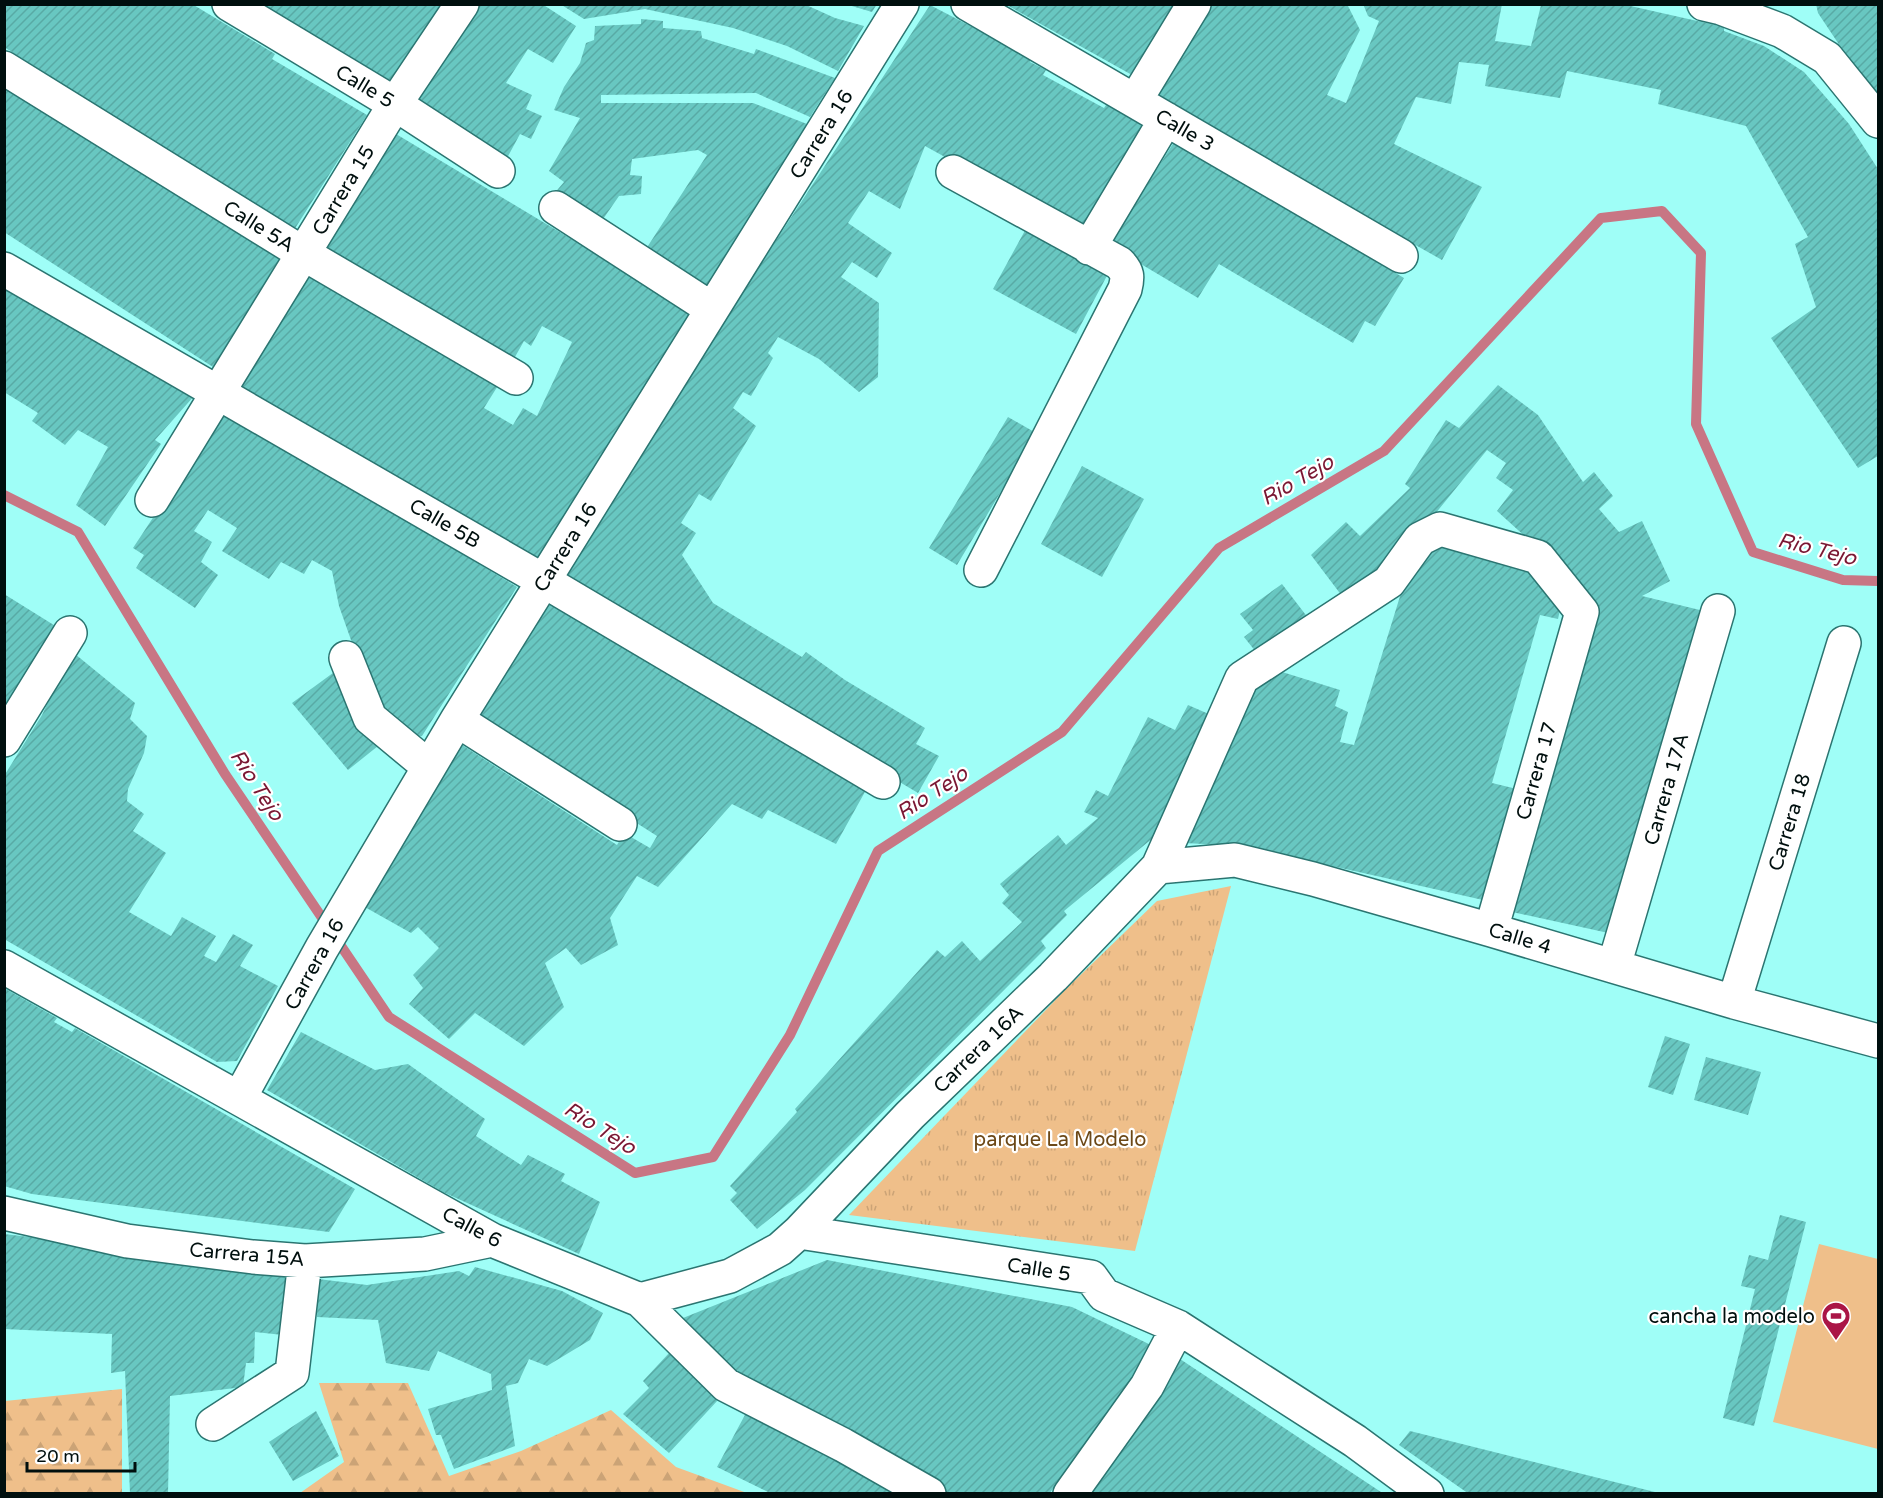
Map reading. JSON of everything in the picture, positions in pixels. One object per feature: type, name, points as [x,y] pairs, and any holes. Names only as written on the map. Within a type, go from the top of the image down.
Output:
[{"type":"street","name":"Calle 5","points":[[229,4],[395,104],[498,171]]},
{"type":"street","name":"Carrera 15","points":[[152,500],[395,104],[462,4]]},
{"type":"street","name":"Carrera 16","points":[[240,1097],[322,948],[457,720],[902,4]]},
{"type":"street","name":"Calle 3","points":[[969,4],[1401,256]]},
{"type":"street","points":[[1136,101],[1194,4]]},
{"type":"street","points":[[1704,4],[1785,18],[1827,58],[1878,121]]},
{"type":"street","name":"Calle 5A","points":[[4,68],[304,254],[516,378]]},
{"type":"street","points":[[1089,248],[1166,119]]},
{"type":"street","points":[[952,172],[1119,263],[1126,270],[1128,278],[1125,289],[981,570]]},
{"type":"street","points":[[556,208],[712,309]]},
{"type":"street","name":"Calle 5B","points":[[4,268],[544,581],[883,782]]},
{"type":"street","name":"Carrera 16A","points":[[800,1232],[909,1115],[1053,977],[1158,867],[1242,678],[1389,582],[1420,539],[1440,529],[1538,557],[1582,612]]},
{"type":"street","name":"Carrera 17A","points":[[1614,966],[1718,611]]},
{"type":"street","name":"Carrera 17","points":[[1491,930],[1582,612]]},
{"type":"street","points":[[4,740],[70,633]]},
{"type":"street","name":"Carrera 18","points":[[1734,1002],[1844,643]]},
{"type":"street","points":[[346,658],[370,718],[429,767]]},
{"type":"street","points":[[457,720],[620,824]]},
{"type":"street","name":"Calle 4","points":[[1158,867],[1235,860],[1313,879],[1734,1002],[1870,1039]]},
{"type":"street","name":"Calle 6","points":[[4,967],[492,1240],[640,1300],[726,1385],[843,1445],[929,1494]]},
{"type":"street","name":"Carrera 15A","points":[[4,1213],[127,1241],[253,1257],[305,1261],[425,1254],[492,1240]]},
{"type":"street","name":"Calle 5","points":[[800,1232],[1091,1277],[1104,1295],[1178,1327],[1355,1441],[1427,1494]]},
{"type":"street","points":[[640,1300],[730,1276],[780,1249],[800,1232]]},
{"type":"street","points":[[213,1424],[292,1373],[305,1261]]},
{"type":"street","points":[[1070,1494],[1147,1386],[1178,1327]]},
{"type":"green space","name":"parque La Modelo","points":[[1231,886],[1135,1251],[849,1215],[1066,989],[1157,901]]},
{"type":"green space","name":"cancha la modelo","points":[[1819,1244],[1878,1259],[1878,1449],[1773,1422]]},
{"type":"green space","points":[[319,1383],[408,1383],[449,1476],[521,1451],[611,1410],[676,1467],[747,1493],[300,1493],[344,1462]]},
{"type":"green space","points":[[122,1389],[122,1493],[5,1493],[5,1401]]},
{"type":"building","points":[[4,4],[192,4],[275,54],[272,59],[367,115],[294,230],[4,47]]},
{"type":"building","points":[[260,4],[442,4],[389,82]]},
{"type":"building","points":[[473,4],[542,4],[576,26],[553,63],[528,49],[506,83],[532,95],[526,109],[542,116],[531,139],[520,134],[507,158],[413,96]]},
{"type":"building","points":[[560,4],[804,4],[835,18],[864,26],[838,71],[787,46],[733,28],[645,9],[584,19]]},
{"type":"building","points":[[845,4],[877,4],[872,12]]},
{"type":"building","points":[[1005,4],[1174,4],[1132,75]]},
{"type":"building","points":[[1206,4],[1347,4],[1360,30],[1327,95],[1346,103],[1379,21],[1368,16],[1363,4],[1502,4],[1495,41],[1531,46],[1541,5],[1626,5],[1724,27],[1724,31],[1764,46],[1804,72],[1849,124],[1878,169],[1878,456],[1858,468],[1771,338],[1816,307],[1795,244],[1808,237],[1746,126],[1658,104],[1661,90],[1567,71],[1560,98],[1485,86],[1489,65],[1459,62],[1451,104],[1416,97],[1394,144],[1482,187],[1442,260],[1152,96]]},
{"type":"building","points":[[1816,4],[1878,4],[1878,103],[1818,13]]},
{"type":"building","points":[[930,5],[1032,58],[1030,62],[1046,70],[1043,75],[1104,108],[1108,102],[1143,124],[1079,231],[925,146],[900,209],[869,191],[848,223],[892,253],[877,278],[852,262],[841,277],[879,303],[878,377],[859,392],[819,359],[778,337],[768,353],[773,358],[751,396],[743,392],[733,408],[756,426],[711,501],[699,494],[681,523],[696,533],[682,555],[713,603],[802,657],[806,652],[845,680],[925,728],[916,744],[939,756],[918,793],[560,579],[621,478],[626,481],[758,268]]},
{"type":"building","points":[[641,19],[663,21],[663,28],[701,31],[702,38],[754,54],[756,49],[835,78],[810,117],[756,93],[601,95],[601,103],[753,103],[807,124],[706,289],[644,252],[707,155],[698,150],[632,159],[630,175],[642,176],[641,194],[619,196],[599,225],[553,195],[564,182],[549,171],[580,118],[554,110],[564,87],[580,63],[586,43],[594,40],[595,26],[641,24]]},
{"type":"building","points":[[4,83],[281,256],[213,367],[4,232]]},
{"type":"building","points":[[391,131],[693,312],[574,506],[536,561],[232,389],[303,270],[499,384],[484,408],[513,425],[523,408],[537,416],[572,342],[542,326],[531,346],[524,341],[511,364],[320,248]]},
{"type":"building","points":[[1174,142],[1404,278],[1375,326],[1365,321],[1353,343],[1219,264],[1198,298],[1109,245]]},
{"type":"building","points":[[1028,225],[1110,270],[1076,334],[993,289]]},
{"type":"building","points":[[4,269],[195,395],[155,440],[161,444],[105,526],[76,505],[108,447],[78,430],[65,445],[32,421],[38,413],[4,392]]},
{"type":"building","points":[[1498,385],[1538,415],[1583,482],[1594,472],[1613,496],[1599,509],[1619,532],[1642,521],[1670,581],[1642,596],[1704,611],[1613,934],[1512,912],[1585,591],[1497,511],[1513,490],[1496,478],[1506,463],[1487,450],[1435,514],[1382,565],[1342,596],[1311,555],[1346,522],[1360,536],[1410,488],[1405,484],[1446,420],[1459,428]]},
{"type":"building","points":[[224,410],[517,587],[422,736],[413,738],[376,711],[339,606],[332,571],[312,560],[304,574],[281,562],[269,579],[222,551],[237,528],[208,510],[194,531],[212,542],[201,562],[218,575],[195,608],[136,568],[144,555],[133,548]]},
{"type":"building","points":[[1008,417],[1036,433],[957,565],[929,548]]},
{"type":"building","points":[[1082,466],[1144,499],[1102,577],[1041,544]]},
{"type":"building","points":[[1433,540],[1535,570],[1562,601],[1558,619],[1540,615],[1492,783],[1517,789],[1483,900],[1243,846],[1184,843],[1248,687],[1279,671],[1340,690],[1335,706],[1348,712],[1340,742],[1354,745],[1410,564]]},
{"type":"building","points":[[1282,584],[1312,623],[1260,657],[1244,637],[1253,630],[1240,614]]},
{"type":"building","points":[[4,594],[57,627],[4,710]]},
{"type":"building","points":[[545,601],[866,790],[836,844],[768,810],[762,819],[732,804],[658,887],[637,876],[610,918],[618,945],[581,965],[566,948],[545,963],[564,1007],[524,1046],[475,1013],[449,1039],[409,1004],[423,988],[413,975],[439,948],[418,927],[411,933],[363,906],[459,743],[617,845],[624,833],[650,848],[657,836],[472,718]]},
{"type":"building","points":[[75,654],[135,703],[130,719],[147,736],[144,753],[128,789],[127,801],[144,814],[133,831],[166,853],[129,912],[171,936],[182,917],[216,936],[204,956],[216,962],[233,934],[253,945],[240,966],[278,986],[237,1061],[217,1062],[4,939],[4,776],[42,715],[59,679]]},
{"type":"building","points":[[337,670],[378,746],[348,770],[292,703]]},
{"type":"building","points":[[1188,705],[1211,715],[1159,833],[1064,911],[1067,915],[1041,941],[1046,948],[805,1190],[757,1229],[730,1200],[737,1193],[730,1186],[797,1112],[795,1109],[937,950],[945,957],[962,941],[980,961],[1022,922],[1002,903],[1009,895],[1000,884],[1058,835],[1066,845],[1098,818],[1084,812],[1096,790],[1108,796],[1148,717],[1175,730]]},
{"type":"building","points":[[4,988],[57,1018],[54,1022],[72,1032],[75,1028],[355,1189],[329,1232],[32,1194],[4,1186]]},
{"type":"building","points":[[301,1032],[375,1070],[408,1064],[485,1119],[476,1136],[521,1165],[528,1155],[565,1174],[561,1181],[600,1202],[579,1254],[443,1192],[267,1090]]},
{"type":"building","points":[[1665,1036],[1690,1044],[1673,1095],[1648,1087]]},
{"type":"building","points":[[1706,1057],[1761,1072],[1748,1115],[1694,1100]]},
{"type":"building","points":[[1780,1215],[1806,1222],[1754,1426],[1723,1418],[1755,1289],[1741,1286],[1749,1255],[1768,1260]]},
{"type":"building","points":[[4,1234],[289,1275],[283,1335],[255,1332],[254,1363],[246,1363],[243,1387],[170,1396],[168,1494],[130,1494],[125,1371],[111,1373],[112,1334],[4,1329]]},
{"type":"building","points":[[827,1260],[1072,1307],[1153,1346],[1111,1411],[1049,1494],[950,1494],[732,1373],[683,1318]]},
{"type":"building","points":[[475,1267],[562,1291],[603,1313],[590,1340],[547,1366],[529,1359],[518,1383],[506,1386],[515,1446],[454,1469],[441,1435],[436,1435],[428,1409],[492,1390],[491,1374],[438,1351],[429,1371],[386,1363],[378,1320],[317,1317],[318,1279],[367,1285],[459,1271],[469,1276]]},
{"type":"building","points":[[670,1352],[718,1400],[669,1453],[623,1414],[649,1388],[643,1381]]},
{"type":"building","points":[[1180,1359],[1384,1494],[1090,1494]]},
{"type":"building","points":[[316,1411],[339,1456],[293,1481],[269,1442]]},
{"type":"building","points":[[746,1413],[903,1494],[772,1494],[717,1467]]},
{"type":"building","points":[[1410,1431],[1659,1494],[1469,1494],[1399,1445]]},
{"type":"waterway","name":"Rio Tejo","points":[[4,495],[78,532],[225,774],[389,1017],[635,1173],[713,1157],[790,1035],[878,851],[1062,732],[1219,548],[1384,451],[1601,218],[1662,211],[1701,253],[1696,424],[1753,552],[1843,580],[1878,581]]},
{"type":"place","name":"cancha la modelo","points":[[1836,1342]]}]
